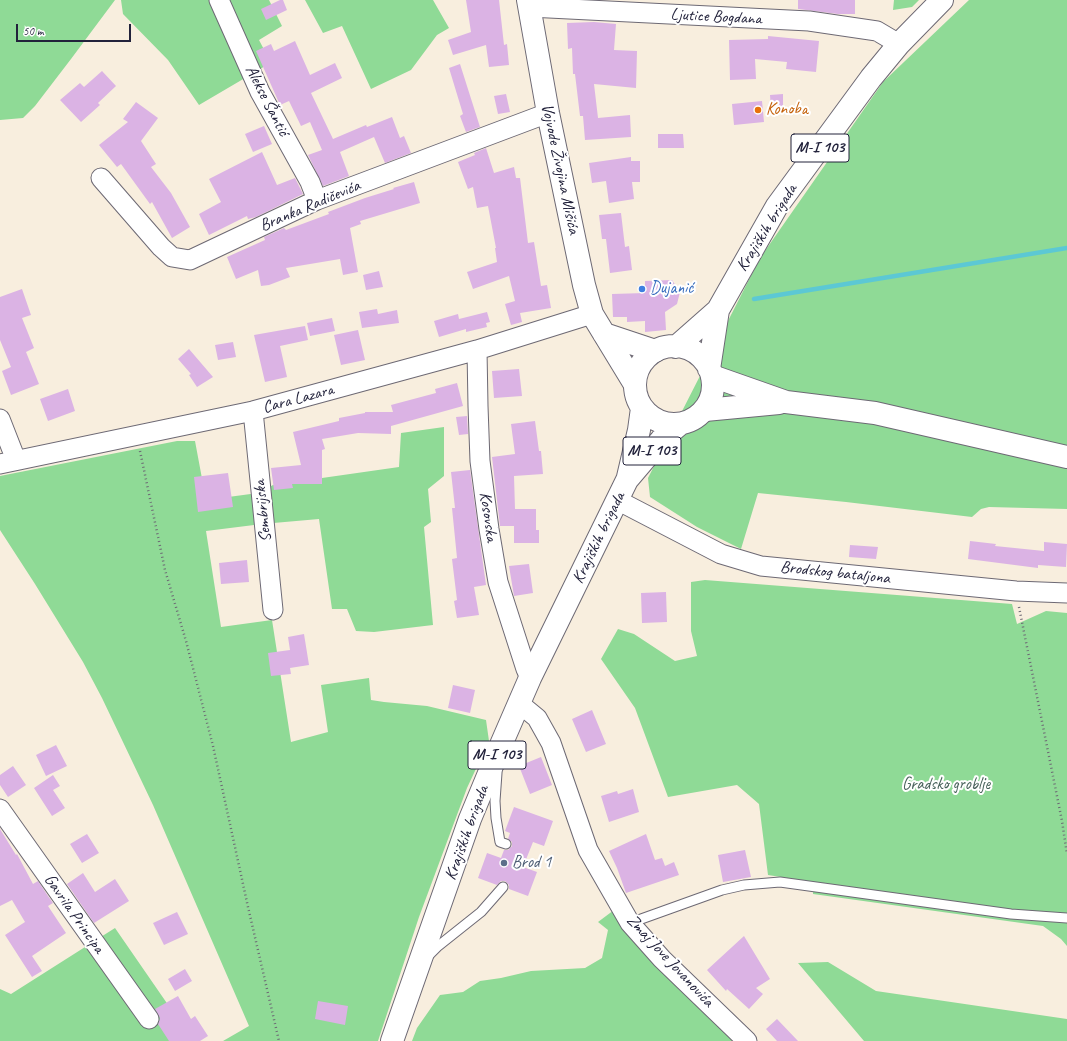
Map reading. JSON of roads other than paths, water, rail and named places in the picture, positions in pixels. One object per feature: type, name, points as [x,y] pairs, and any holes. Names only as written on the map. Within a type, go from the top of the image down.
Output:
[{"type":"main road","name":"Krajiških brigada","points":[[676,347],[718,310],[777,206],[871,78],[898,44],[942,0]]},
{"type":"main road","name":"Vojvode Živojina Mišića","points":[[528,4],[548,113],[584,285],[592,314],[634,383]]},
{"type":"main road","name":"Krajiških brigada","points":[[711,372],[718,310]]},
{"type":"main road","points":[[604,334],[655,351]]},
{"type":"main road","points":[[634,383],[640,366],[646,358],[662,348],[676,347],[687,349],[696,354],[704,360],[711,372],[786,402]]},
{"type":"main road","name":"M-I 103","points":[[634,383],[637,398],[642,408],[652,418],[665,424],[680,424],[689,422],[698,417],[705,410],[713,388],[711,372]]},
{"type":"main road","points":[[705,410],[786,402],[875,413],[1067,457]]},
{"type":"main road","name":"Krajiških brigada","points":[[392,1041],[470,819],[497,754],[530,678],[627,480],[639,430],[642,408]]},
{"type":"main road","name":"Krajiških brigada","points":[[627,480],[661,440],[680,424]]},
{"type":"street","name":"Alekse Šantić","points":[[219,0],[260,92],[310,182],[317,200]]},
{"type":"street","name":"Ljutice Bogdana","points":[[528,4],[809,21],[878,31],[898,44]]},
{"type":"street","name":"Branka Radičevića","points":[[101,178],[161,247],[172,256],[190,260],[317,200],[548,113]]},
{"type":"street","name":"Cara Lazara","points":[[8,462],[253,411],[477,350],[592,314]]},
{"type":"street","name":"Kosovska","points":[[477,350],[480,461],[489,529],[498,582],[526,670],[530,678]]},
{"type":"street","name":"Sembrijska","points":[[253,411],[273,610]]},
{"type":"street","points":[[0,419],[8,462]]},
{"type":"street","name":"Brodskog bataljona","points":[[618,500],[721,554],[761,566],[1016,591],[1067,593]]},
{"type":"street","name":"Zmaj Jove Jovanovića","points":[[520,704],[537,718],[551,743],[588,850],[630,922],[662,959],[747,1041]]},
{"type":"street","name":"Gavrila Principa","points":[[0,809],[149,1020]]},
{"type":"lane","points":[[497,754],[495,801],[496,818],[500,842],[506,844]]},
{"type":"lane","points":[[630,922],[722,890],[744,885],[780,882],[1011,914],[1067,918]]},
{"type":"lane","points":[[419,966],[437,947],[481,912],[503,887]]},
{"type":"waterway","points":[[754,299],[1067,248]]},
{"type":"place","name":"Konoba","points":[[758,110]]},
{"type":"place","name":"Dujanić","points":[[642,289]]},
{"type":"place","name":"Brod 1","points":[[504,863]]},
{"type":"park label","name":"Gradsko groblje","points":[[946,785]]}]
